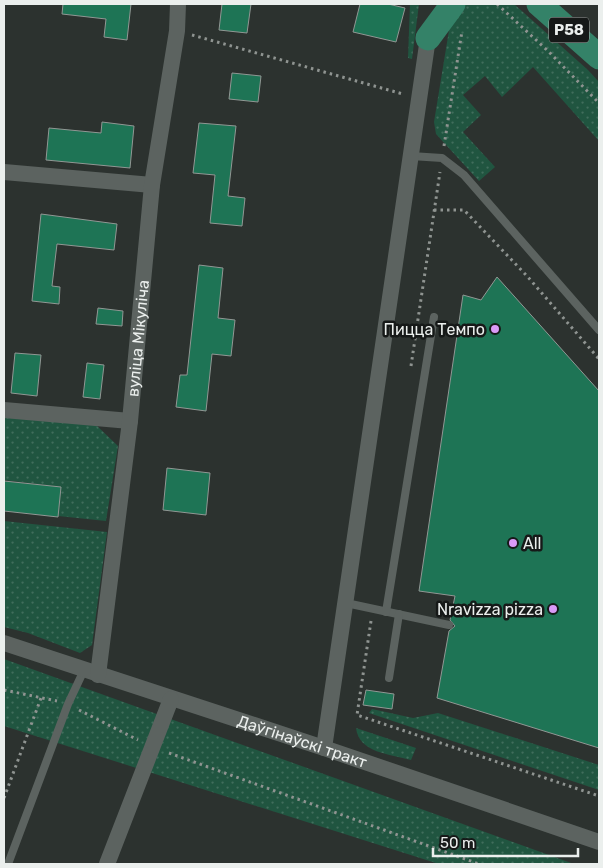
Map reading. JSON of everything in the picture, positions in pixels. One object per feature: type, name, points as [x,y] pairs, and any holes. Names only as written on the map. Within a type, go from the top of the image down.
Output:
[{"type":"main road","points":[[428,38],[433,4]]},
{"type":"main road","name":"Р58","points":[[539,4],[599,57]]},
{"type":"main road","points":[[428,38],[458,14]]},
{"type":"street","name":"вуліца Мікуліча","points":[[91,673],[130,421],[152,184],[177,31],[178,4]]},
{"type":"street","points":[[324,748],[428,38]]},
{"type":"street","points":[[4,172],[152,184]]},
{"type":"street","points":[[4,410],[130,421]]},
{"type":"street","name":"Даўгінаўскі тракт","points":[[4,643],[324,748],[599,842]]},
{"type":"street","points":[[106,864],[171,699]]},
{"type":"lane","points":[[411,156],[442,158],[464,175],[599,330]]},
{"type":"lane","points":[[386,612],[434,317]]},
{"type":"lane","points":[[346,603],[450,625]]},
{"type":"lane","points":[[390,678],[399,614]]},
{"type":"lane","points":[[8,864],[68,704],[91,673]]},
{"type":"path","points":[[497,4],[548,51],[599,103]]},
{"type":"path","points":[[409,376],[442,158],[458,14]]},
{"type":"path","points":[[177,31],[420,99]]},
{"type":"path","points":[[434,210],[464,210],[527,276],[599,359]]},
{"type":"path","points":[[373,609],[357,715],[599,796]]},
{"type":"path","points":[[4,690],[68,704],[152,747],[479,864]]},
{"type":"path","points":[[4,798],[41,698]]},
{"type":"green space","points":[[410,4],[419,4],[412,59],[408,58]]},
{"type":"green space","points":[[456,4],[514,4],[588,70],[599,82],[599,141],[533,67],[502,97],[485,76],[463,95],[481,115],[463,132],[495,167],[479,181],[436,134],[434,122],[452,12]]},
{"type":"green space","points":[[4,417],[95,424],[118,446],[106,521],[58,516],[61,487],[4,480]]},
{"type":"green space","points":[[4,521],[107,532],[92,645],[80,653],[28,633],[4,627]]},
{"type":"green space","points":[[4,659],[574,864],[439,864],[4,726]]},
{"type":"green space","points":[[372,709],[413,718],[438,713],[599,765],[599,790],[369,713]]},
{"type":"green space","points":[[356,728],[416,748],[411,760],[369,748],[358,736]]},
{"type":"building","points":[[63,4],[131,4],[127,40],[104,37],[106,19],[62,14]]},
{"type":"building","points":[[222,4],[251,4],[247,33],[219,30]]},
{"type":"building","points":[[360,4],[388,4],[405,8],[396,42],[353,32]]},
{"type":"building","points":[[232,73],[261,76],[258,102],[229,99]]},
{"type":"building","points":[[102,122],[134,126],[130,168],[46,160],[49,128],[101,133]]},
{"type":"building","points":[[199,123],[236,126],[228,196],[245,198],[242,226],[210,223],[215,175],[193,173]]},
{"type":"building","points":[[41,214],[117,224],[114,250],[57,244],[52,286],[60,287],[59,304],[32,301]]},
{"type":"building","points":[[199,265],[223,268],[218,318],[235,320],[231,356],[212,354],[206,411],[176,407],[180,375],[187,375]]},
{"type":"building","name":"All","points":[[497,277],[599,391],[599,748],[437,698],[449,631],[455,626],[450,620],[455,596],[419,591],[463,295],[481,300]]},
{"type":"building","points":[[98,308],[123,311],[122,326],[96,324]]},
{"type":"building","points":[[15,353],[41,355],[37,396],[11,393]]},
{"type":"building","points":[[87,363],[104,365],[100,399],[83,397]]},
{"type":"building","points":[[167,468],[210,473],[206,515],[163,510]]},
{"type":"building","points":[[4,481],[61,487],[58,517],[4,511]]},
{"type":"building","points":[[366,690],[394,694],[392,709],[363,705]]},
{"type":"place","name":"Пицца Темпо","points":[[495,329]]},
{"type":"place","name":"All","points":[[513,543]]},
{"type":"place","name":"Nravizza pizza","points":[[553,609]]}]
